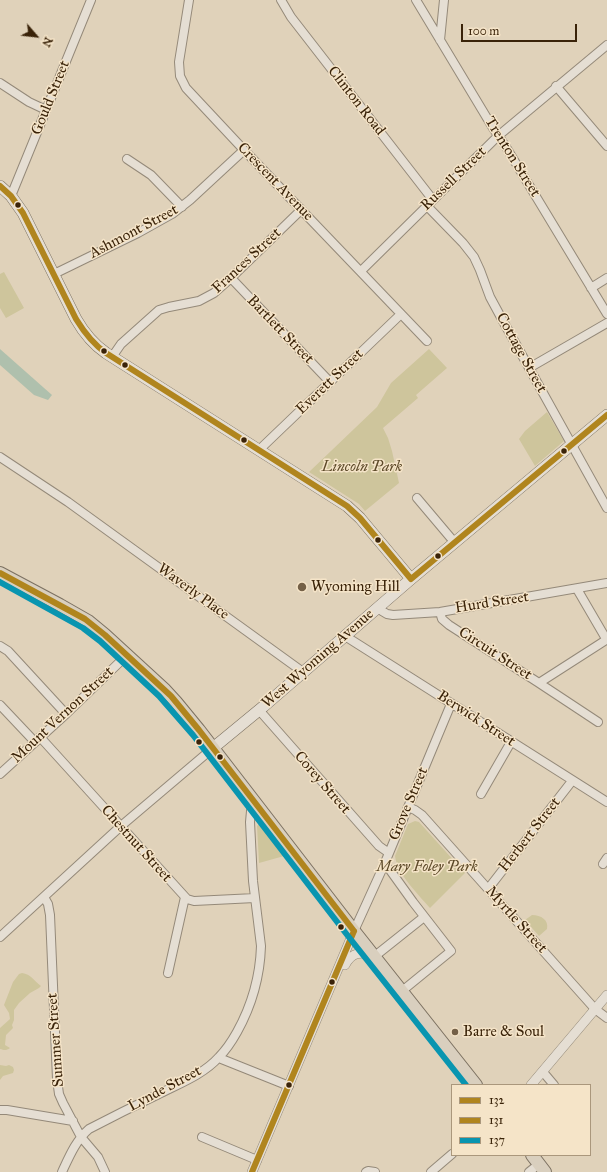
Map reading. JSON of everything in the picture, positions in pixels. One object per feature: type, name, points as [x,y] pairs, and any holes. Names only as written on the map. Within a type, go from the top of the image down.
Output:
[{"type":"main road","points":[[0,186],[17,203],[27,220],[76,319],[84,333],[97,347],[340,501],[353,511],[411,579]]},
{"type":"main road","name":"West Wyoming Avenue","points":[[213,748],[411,579],[607,415]]},
{"type":"main road","points":[[0,573],[85,619],[127,655],[176,702],[475,1084]]},
{"type":"street","name":"Gould Street","points":[[11,196],[91,0]]},
{"type":"street","name":"Crescent Avenue","points":[[189,0],[179,62],[179,71],[188,91],[427,341]]},
{"type":"street","name":"Clinton Road","points":[[281,0],[291,17],[430,203]]},
{"type":"street","name":"Trenton Street","points":[[416,0],[607,314]]},
{"type":"street","points":[[440,40],[444,0]]},
{"type":"street","name":"Russell Street","points":[[361,271],[498,136],[556,86],[607,45]]},
{"type":"street","points":[[0,83],[29,102],[46,110]]},
{"type":"street","points":[[556,86],[607,146]]},
{"type":"street","name":"Ashmont Street","points":[[54,274],[156,224],[172,214],[182,207],[244,150]]},
{"type":"street","points":[[127,159],[151,175],[182,207]]},
{"type":"street","name":"Cottage Street","points":[[430,203],[476,261],[490,298],[607,508]]},
{"type":"street","name":"Frances Street","points":[[112,357],[121,344],[159,310],[192,303],[206,298],[214,293],[301,210]]},
{"type":"street","name":"Bartlett Street","points":[[231,278],[330,382]]},
{"type":"street","points":[[591,288],[607,278]]},
{"type":"street","name":"Everett Street","points":[[259,450],[401,314]]},
{"type":"street","points":[[529,368],[607,323]]},
{"type":"street","name":"Waverly Place","points":[[0,457],[54,492],[303,672]]},
{"type":"street","points":[[417,498],[455,543]]},
{"type":"street","name":"Hurd Street","points":[[377,608],[387,614],[401,616],[440,612],[607,583]]},
{"type":"street","name":"Circuit Street","points":[[440,612],[442,619],[449,625],[539,683],[606,640],[606,637],[577,589]]},
{"type":"street","name":"Berwick Street","points":[[345,636],[607,802]]},
{"type":"street","points":[[0,646],[7,650],[66,714]]},
{"type":"street","name":"Mount Vernon Street","points":[[0,774],[66,714],[127,655]]},
{"type":"street","points":[[539,683],[598,722]]},
{"type":"street","name":"Grove Street","points":[[252,1172],[354,931],[384,865],[451,704]]},
{"type":"street","name":"Chestnut Street","points":[[0,705],[37,740],[120,826],[185,897]]},
{"type":"street","name":"Corey Street","points":[[259,710],[379,846],[389,853]]},
{"type":"street","points":[[481,794],[512,742]]},
{"type":"street","points":[[0,938],[120,826],[213,748]]},
{"type":"street","name":"Herbert Street","points":[[488,889],[572,781]]},
{"type":"street","name":"Lynde Street","points":[[62,1172],[74,1147],[89,1129],[190,1079],[218,1058],[232,1041],[242,1023],[249,1008],[257,983],[260,965],[261,946],[255,898],[250,822],[251,811],[256,803]]},
{"type":"street","name":"Myrtle Street","points":[[408,807],[422,815],[595,1009],[607,1018]]},
{"type":"street","points":[[384,865],[388,867],[451,951],[402,991]]},
{"type":"street","name":"Summer Street","points":[[44,897],[48,904],[50,915],[58,1084],[61,1099],[81,1137],[98,1157],[105,1172]]},
{"type":"street","points":[[168,972],[185,897],[194,901],[255,898]]},
{"type":"street","points":[[374,956],[424,917]]},
{"type":"street","name":"Grove Street","points":[[329,992],[351,957],[356,954],[363,953],[374,956]]},
{"type":"street","points":[[532,1084],[607,995]]},
{"type":"street","points":[[218,1058],[289,1086]]},
{"type":"street","points":[[543,1072],[553,1084]]},
{"type":"street","points":[[0,1110],[73,1121]]},
{"type":"street","points":[[202,1138],[257,1160]]},
{"type":"street","points":[[431,1172],[451,1155]]},
{"type":"street","points":[[366,1172],[375,1172]]},
{"type":"green space","points":[[4,272],[24,308],[6,318],[0,308],[0,274]]},
{"type":"green space","name":"Lincoln Park","points":[[429,349],[447,368],[416,395],[418,398],[383,428],[392,451],[399,483],[365,511],[359,504],[309,472],[377,407],[391,383]]},
{"type":"green space","points":[[547,412],[564,441],[535,466],[519,439],[525,431]]},
{"type":"green space","name":"Mary Foley Park","points":[[415,821],[419,822],[465,873],[430,908],[404,877],[395,856],[408,824]]},
{"type":"green space","points":[[259,824],[284,856],[259,863],[257,826]]},
{"type":"green space","points":[[532,915],[541,917],[547,923],[547,929],[539,936],[525,920]]},
{"type":"green space","points":[[22,973],[30,976],[41,986],[30,993],[14,1010],[13,1028],[6,1035],[5,1045],[10,1048],[6,1050],[0,1049],[0,1028],[10,1019],[9,1013],[4,1005],[13,982],[19,974]]},
{"type":"green space","points":[[0,1065],[9,1065],[13,1067],[13,1073],[3,1076],[0,1080]]},
{"type":"shaded area","points":[[0,349],[52,395],[48,400],[34,395],[0,365]]},
{"type":"transit line","name":"132","points":[[0,186],[11,196],[23,213],[76,319],[97,346],[347,506],[360,518],[411,579]]},
{"type":"transit line","name":"132","points":[[411,579],[607,415]]},
{"type":"transit line","name":"131","points":[[0,573],[85,619],[105,635],[171,696],[199,730],[354,931]]},
{"type":"transit line","name":"137","points":[[0,582],[83,628],[100,641],[159,696],[193,735],[348,936],[465,1084]]},
{"type":"transit line","name":"131","points":[[252,1172],[354,931]]},
{"type":"place","name":"Wyoming Hill","points":[[302,587]]},
{"type":"place","name":"Barre & Soul","points":[[455,1032]]}]
